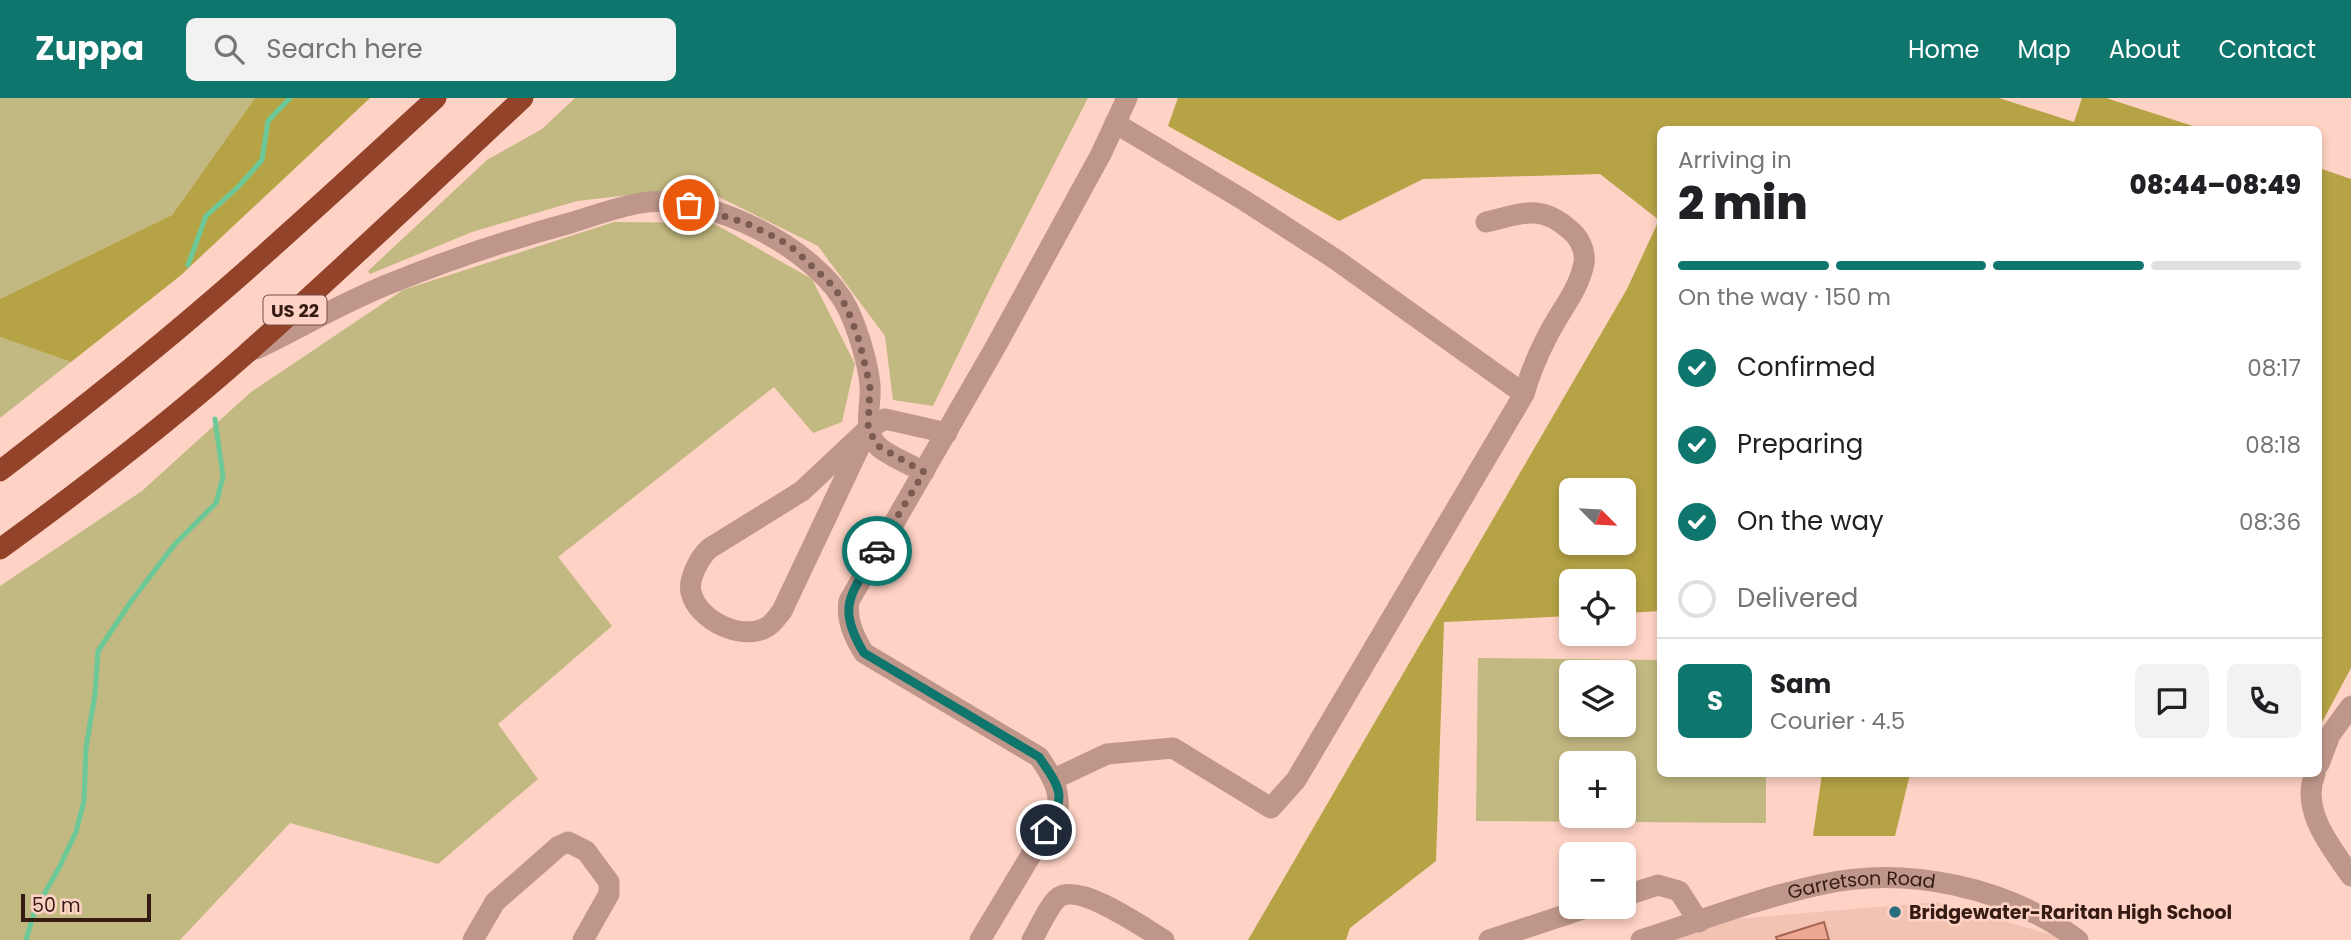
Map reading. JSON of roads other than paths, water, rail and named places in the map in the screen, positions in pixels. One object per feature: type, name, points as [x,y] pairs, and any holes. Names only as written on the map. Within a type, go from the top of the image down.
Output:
[{"type":"highway","points":[[0,471],[202,309],[309,216],[436,98]]},
{"type":"highway","name":"US 22","points":[[0,549],[56,508],[245,355],[379,234],[523,98]]},
{"type":"street","points":[[981,940],[1058,810],[1059,797],[1054,779],[1039,757],[864,653],[854,637],[848,616],[849,601],[947,433],[1101,154],[1127,98]]},
{"type":"street","points":[[1115,122],[1335,259],[1524,394]]},
{"type":"street","points":[[245,355],[393,282],[523,236],[643,202],[689,205],[746,223],[779,239],[795,250],[834,287],[847,308],[859,340],[870,386],[868,429],[782,611],[769,627],[754,633],[733,632],[708,616],[691,594],[690,584],[703,554],[802,491],[868,429],[886,419],[947,433]]},
{"type":"street","points":[[1054,779],[1107,754],[1173,748],[1271,808],[1296,780],[1524,394],[1548,334],[1573,294],[1584,261],[1578,237],[1556,217],[1531,211],[1486,222]]},
{"type":"street","points":[[868,429],[878,446],[924,472]]},
{"type":"street","points":[[2322,756],[2330,735],[2351,706]]},
{"type":"street","points":[[2314,777],[2311,805],[2324,837],[2351,876]]},
{"type":"street","points":[[473,940],[495,902],[559,846],[568,842],[586,851],[609,882],[609,894],[583,940]]},
{"type":"street","name":"Garretson Road","points":[[1641,940],[1821,884],[1897,879],[1964,887],[1993,895],[2027,909],[2078,940]]},
{"type":"street","points":[[1636,892],[1658,885],[1679,891],[1699,922]]},
{"type":"street","points":[[1032,940],[1055,900],[1066,895],[1100,902],[1164,940]]},
{"type":"street","points":[[1489,940],[1559,917]]},
{"type":"waterway","points":[[188,265],[206,216],[238,187],[262,160],[268,121],[290,98]]},
{"type":"waterway","points":[[26,940],[35,910],[76,832],[84,801],[86,748],[95,694],[98,651],[132,600],[175,544],[216,503],[223,477],[215,419]]},
{"type":"place","name":"Bridgewater-Raritan High School","points":[[1895,912]]}]
